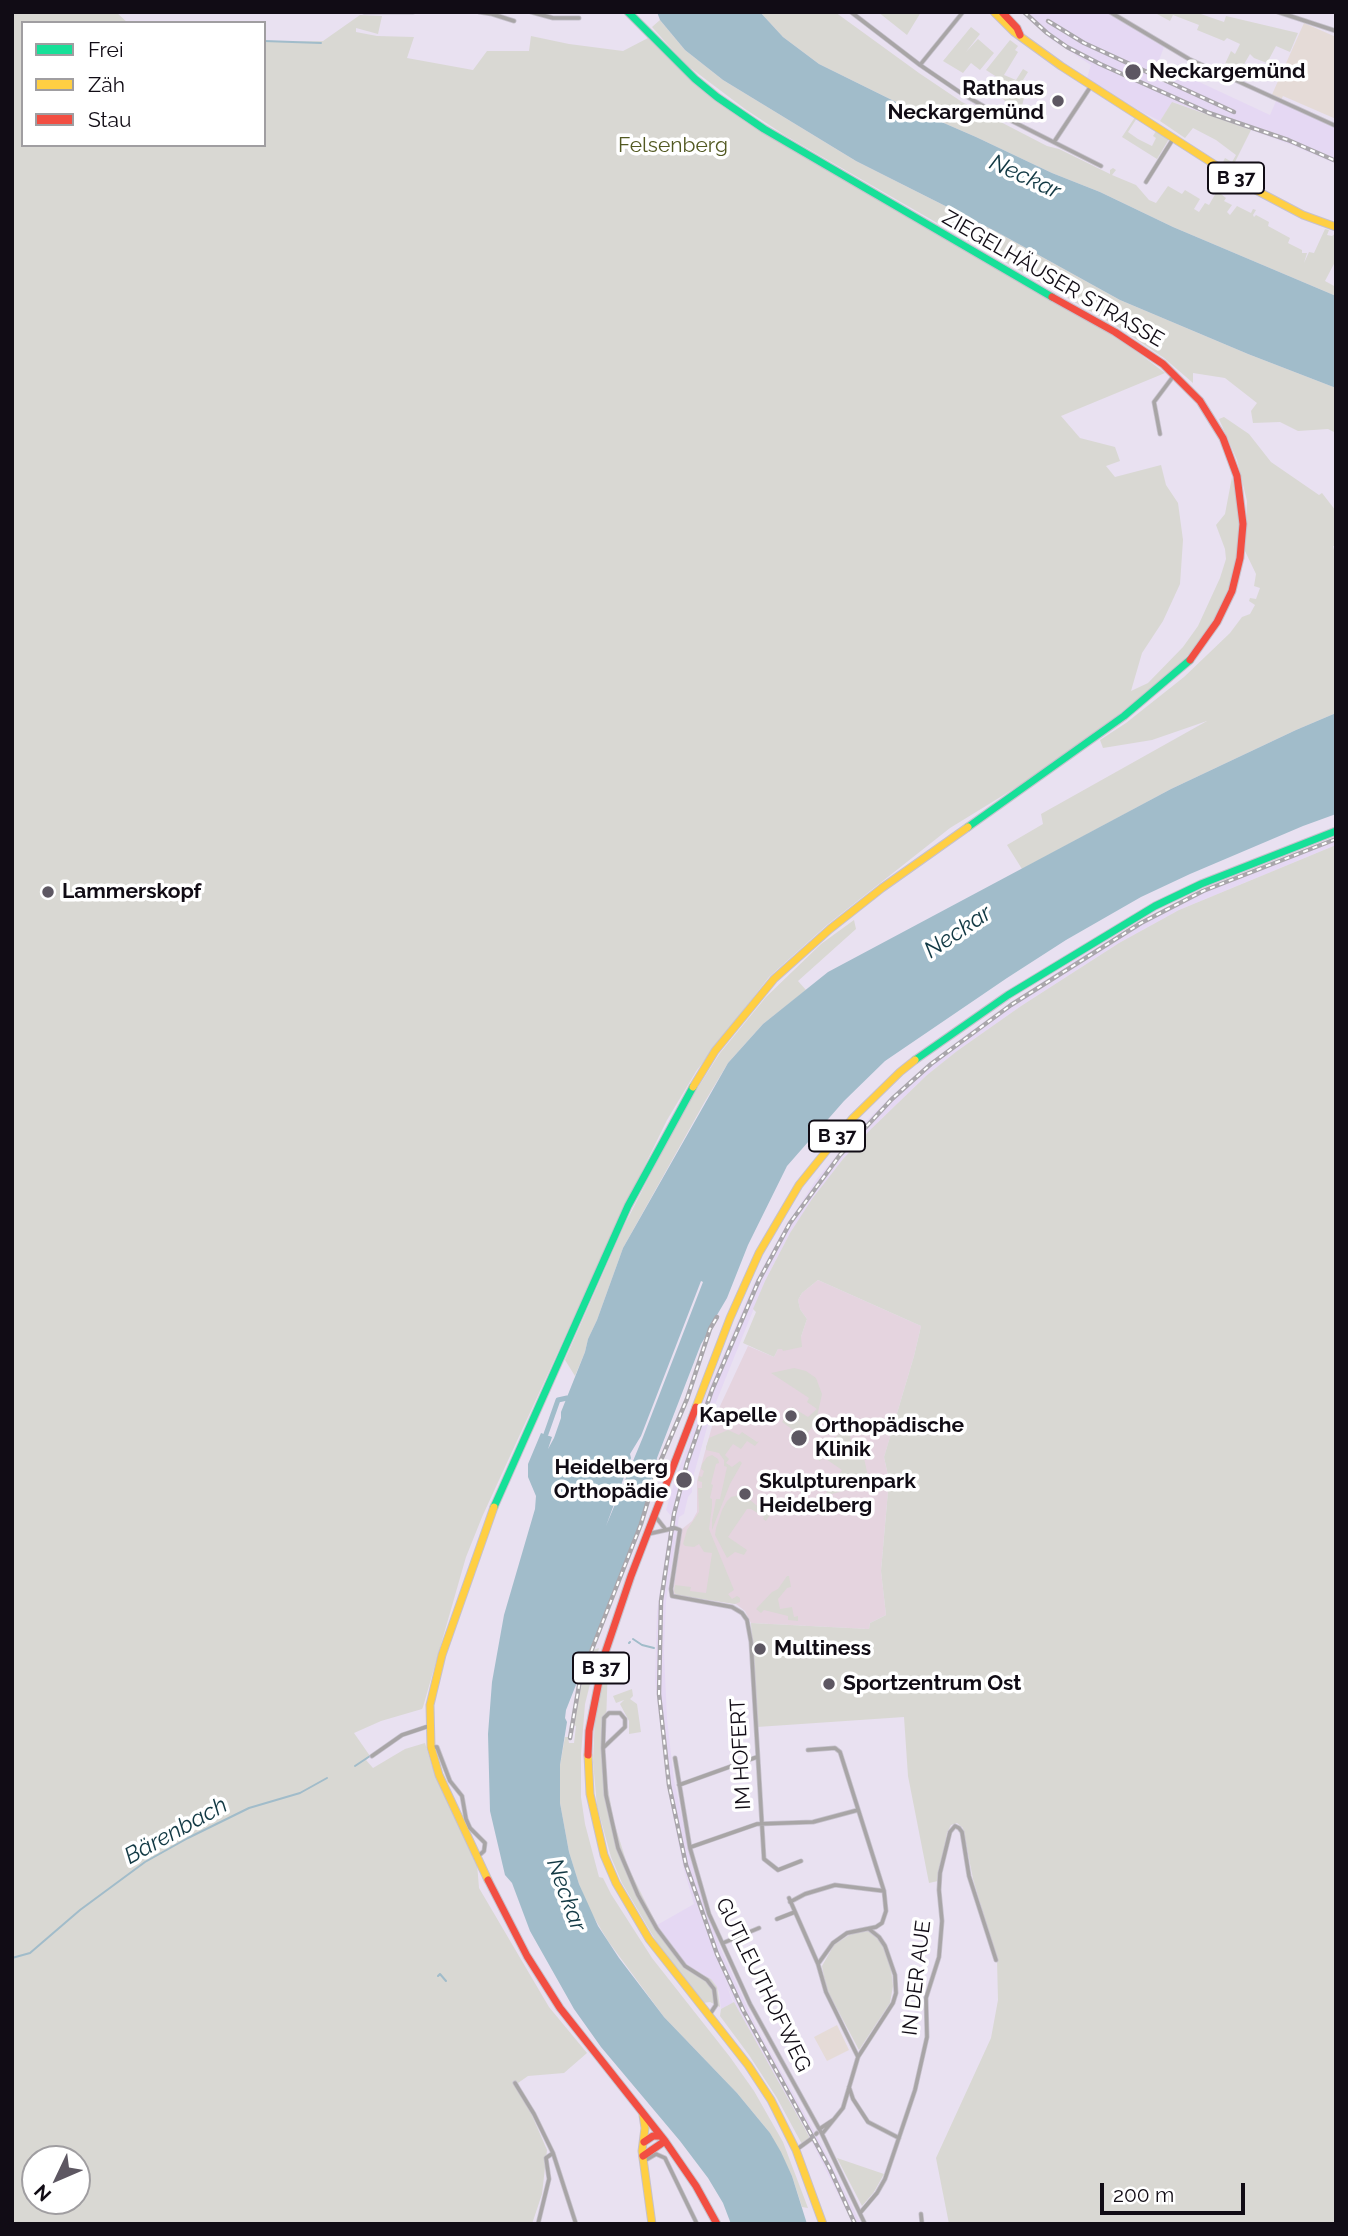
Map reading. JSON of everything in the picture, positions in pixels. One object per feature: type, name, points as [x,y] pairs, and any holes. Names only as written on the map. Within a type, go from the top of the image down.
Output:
[{"type":"main road","name":"B 37","points":[[994,12],[1014,32],[1091,86],[1276,202],[1336,227]]},
{"type":"main road","name":"B 37","points":[[1002,12],[1020,35]]},
{"type":"main road","name":"ZIEGELHÄUSER STRASSE","points":[[631,14],[695,79],[764,129],[1153,356],[1175,374],[1212,418],[1227,448],[1237,477],[1242,509],[1239,566],[1228,599],[1202,646],[1186,665],[1124,716],[873,895],[815,942],[775,979],[715,1051],[678,1111],[628,1206],[501,1490],[474,1557],[433,1686],[429,1726],[431,1747],[439,1775],[527,1956],[584,2041],[663,2139],[696,2186],[717,2224]]},
{"type":"main road","name":"B 37","points":[[823,2224],[796,2150],[775,2109],[753,2073],[664,1960],[626,1902],[607,1861],[590,1794],[588,1747],[597,1683],[613,1628],[730,1318],[772,1229],[814,1165],[852,1119],[878,1092],[920,1056],[969,1021],[1134,918],[1201,884],[1336,831]]},
{"type":"main road","points":[[642,2112],[652,2224]]},
{"type":"main road","points":[[644,2142],[653,2136],[663,2139],[644,2158]]},
{"type":"street","points":[[364,12],[413,12]]},
{"type":"street","points":[[479,12],[514,21]]},
{"type":"street","points":[[531,12],[553,18],[571,15],[579,18]]},
{"type":"street","points":[[851,12],[920,65],[977,103],[1101,166]]},
{"type":"street","points":[[920,65],[963,12]]},
{"type":"street","points":[[1110,12],[1189,59],[1336,126]]},
{"type":"street","points":[[1278,12],[1336,31]]},
{"type":"street","points":[[1054,142],[1091,86]]},
{"type":"street","points":[[1146,182],[1174,138]]},
{"type":"street","points":[[1160,434],[1154,401],[1175,374]]},
{"type":"street","points":[[648,1534],[666,1530],[655,1516]]},
{"type":"street","name":"IM HOFERT","points":[[666,1530],[678,1528],[681,1534],[671,1595],[736,1608],[749,1627],[764,1859],[778,1870],[800,1861]]},
{"type":"street","points":[[603,1748],[625,1727],[625,1719],[620,1713],[609,1713],[604,1718],[603,1748],[610,1816],[623,1861],[657,1928],[685,1966],[707,1980],[715,1989],[716,2005],[709,2015]]},
{"type":"street","points":[[372,1756],[402,1735],[429,1726]]},
{"type":"street","points":[[431,1747],[437,1747],[450,1781],[462,1796],[466,1821],[485,1843],[485,1850],[477,1857]]},
{"type":"street","points":[[808,1750],[839,1750],[884,1891],[886,1911],[884,1919],[876,1927],[847,1933],[833,1943],[818,1964]]},
{"type":"street","points":[[679,1785],[757,1757]]},
{"type":"street","name":"GUTLEUTHOFWEG","points":[[675,1758],[690,1848],[704,1901],[750,2004],[860,2213]]},
{"type":"street","points":[[690,1848],[761,1823],[813,1822],[858,1810]]},
{"type":"street","name":"IN DER AUE","points":[[860,2213],[884,2181],[915,2090],[927,2037],[926,1998],[938,1962],[942,1938],[940,1873],[949,1835],[955,1826],[962,1832],[969,1876],[996,1960]]},
{"type":"street","points":[[858,2057],[825,1992],[818,1964],[790,1900],[835,1885],[884,1891]]},
{"type":"street","points":[[777,1919],[795,1912]]},
{"type":"street","points":[[723,1943],[759,1928]]},
{"type":"street","points":[[819,2132],[835,2119],[843,2108],[858,2057],[896,1993],[895,1975],[885,1945],[869,1929]]},
{"type":"street","points":[[514,2083],[534,2114],[553,2153],[576,2224]]},
{"type":"street","points":[[849,2086],[853,2099],[868,2123],[899,2138]]},
{"type":"street","points":[[796,2150],[811,2139]]},
{"type":"street","points":[[538,2224],[549,2179],[546,2158],[553,2153]]},
{"type":"street","points":[[644,2158],[653,2155],[663,2157],[697,2224]]},
{"type":"street","points":[[860,2213],[865,2224]]},
{"type":"street","points":[[921,2214],[922,2224]]},
{"type":"shaded area","points":[[1021,12],[1106,12],[1164,47],[1158,63],[1195,77],[1195,80],[1270,115],[1276,101],[1281,101],[1336,124],[1336,164],[1292,145],[1173,102],[1160,121],[1087,78],[1091,65],[1049,38]]},
{"type":"shaded area","points":[[1304,23],[1336,37],[1336,119],[1283,96],[1280,102],[1270,99]]},
{"type":"shaded area","points":[[1336,837],[1336,845],[1179,910],[1119,943],[1021,1006],[927,1075],[843,1159],[790,1233],[765,1281],[710,1417],[692,1481],[692,1492],[684,1514],[679,1517],[666,1601],[664,1652],[667,1719],[674,1780],[694,1873],[722,1952],[757,2028],[818,2138],[861,2224],[853,2224],[810,2138],[734,2002],[725,1980],[733,2003],[721,2009],[719,1992],[714,1983],[682,1960],[657,1925],[694,1904],[684,1870],[667,1786],[655,1680],[657,1612],[671,1516],[666,1510],[676,1477],[698,1414],[754,1283],[784,1229],[816,1180],[875,1112],[921,1070],[968,1033],[1070,963],[1196,893]]},
{"type":"shaded area","name":"Orthopädische Klinik","points":[[818,1280],[921,1326],[884,1457],[889,1480],[881,1571],[886,1615],[870,1623],[869,1629],[751,1623],[745,1611],[736,1604],[673,1594],[682,1529],[692,1521],[697,1512],[697,1481],[714,1419],[748,1346],[774,1357],[778,1349],[801,1337],[807,1319],[798,1300],[802,1293]]},
{"type":"shaded area","points":[[837,2025],[849,2050],[827,2061],[814,2037]]},
{"type":"green space","name":"Felsenberg","points":[[12,12],[116,12],[126,21],[21,21],[21,147],[266,147],[266,42],[323,41],[360,15],[382,16],[378,34],[356,28],[356,32],[377,36],[414,37],[407,58],[473,70],[487,51],[529,51],[531,36],[623,51],[648,38],[721,103],[761,130],[929,230],[1032,282],[1123,341],[1165,373],[1061,416],[1080,438],[1115,447],[1120,461],[1106,466],[1115,477],[1161,465],[1166,485],[1178,503],[1183,540],[1180,584],[1163,621],[1142,653],[1131,691],[1148,683],[1183,647],[1198,626],[1226,559],[1216,525],[1225,514],[1232,477],[1239,523],[1237,555],[1229,587],[1201,641],[1156,687],[1033,777],[950,828],[827,925],[769,977],[697,1070],[667,1120],[625,1206],[482,1517],[466,1557],[422,1709],[381,1721],[354,1733],[370,1756],[366,1760],[373,1768],[405,1749],[425,1743],[432,1766],[476,1851],[479,1888],[549,2007],[587,2053],[564,2073],[528,2076],[518,2083],[547,2150],[542,2194],[532,2224],[12,2224]]},
{"type":"green space","points":[[760,12],[835,12],[962,102],[1047,146],[1059,149],[1110,174],[1113,168],[1116,170],[1112,175],[1136,185],[1149,200],[1156,203],[1168,186],[1182,194],[1185,190],[1200,199],[1194,209],[1199,212],[1205,203],[1209,205],[1217,191],[1226,198],[1224,201],[1232,205],[1227,212],[1230,215],[1237,206],[1251,213],[1253,209],[1256,210],[1254,217],[1256,215],[1269,222],[1268,226],[1290,238],[1288,243],[1302,250],[1302,253],[1307,253],[1304,263],[1309,252],[1314,253],[1325,229],[1329,230],[1327,235],[1336,233],[1336,260],[1325,281],[1336,287],[1336,296],[1173,227],[900,104],[819,64],[783,37]]},
{"type":"green space","points":[[878,12],[900,13],[921,12],[907,35]]},
{"type":"green space","points":[[1195,12],[1224,22],[1226,16],[1298,33],[1290,52],[1276,46],[1267,63],[1250,54],[1240,71],[1225,64],[1231,51],[1235,54],[1240,44],[1227,38],[1224,41],[1197,30],[1199,25],[1173,15],[1170,21],[1157,14]]},
{"type":"green space","points":[[660,20],[685,50],[723,80],[856,161],[997,232],[1120,300],[1336,388],[1336,433],[1328,429],[1298,431],[1280,422],[1253,423],[1251,411],[1257,403],[1225,378],[1193,373],[1193,383],[1164,358],[1118,327],[786,136],[745,109],[688,66],[652,27]]},
{"type":"green space","points":[[971,27],[980,34],[966,52],[978,39],[994,53],[980,70],[971,63],[963,73],[943,61]]},
{"type":"green space","points":[[1010,40],[1018,46],[1015,50],[1018,52],[1004,75],[1016,80],[1023,69],[1028,72],[1023,80],[1029,84],[1024,90],[1021,110],[1015,107],[1013,117],[1004,113],[1009,105],[1003,99],[1011,85],[986,70]]},
{"type":"green space","points":[[1172,102],[1251,130],[1232,168],[1223,162],[1225,158],[1232,162],[1236,155],[1216,140],[1193,128],[1185,138],[1160,121]]},
{"type":"green space","points":[[1135,117],[1137,118],[1128,132],[1138,139],[1152,146],[1156,131],[1169,139],[1157,159],[1122,137]]},
{"type":"green space","points":[[1224,417],[1249,434],[1271,462],[1319,495],[1322,493],[1336,511],[1336,546],[1333,546],[1336,557],[1336,713],[1171,789],[1022,869],[1007,845],[1043,824],[1041,814],[1207,721],[1152,740],[1103,748],[1100,740],[1184,677],[1230,633],[1242,617],[1250,614],[1255,605],[1249,601],[1250,598],[1256,599],[1260,588],[1254,586],[1256,574],[1245,551],[1247,501],[1237,460],[1219,419]]},
{"type":"green space","points":[[1336,845],[1336,2224],[949,2224],[936,2158],[991,2038],[998,2000],[997,1960],[973,1879],[963,1828],[957,1823],[951,1825],[938,1881],[929,1883],[908,1776],[904,1717],[757,1727],[751,1623],[869,1629],[870,1623],[886,1615],[881,1571],[889,1480],[884,1457],[921,1326],[818,1280],[802,1293],[798,1300],[807,1319],[801,1337],[802,1347],[783,1351],[778,1349],[774,1357],[743,1343],[765,1281],[790,1233],[812,1199],[843,1159],[927,1075],[1021,1006],[1119,943],[1179,910]]},
{"type":"green space","points":[[854,920],[856,929],[798,981],[806,990],[763,1024],[728,1063],[623,1248],[575,1376],[565,1360],[624,1226],[683,1111],[720,1053],[766,997],[821,944]]},
{"type":"green space","points":[[794,1368],[806,1371],[816,1378],[822,1394],[816,1421],[801,1443],[797,1441],[800,1435],[782,1422],[785,1418],[794,1424],[799,1416],[790,1410],[792,1407],[808,1417],[817,1409],[807,1402],[809,1398],[771,1373]]},
{"type":"green space","points":[[728,1430],[739,1435],[742,1432],[759,1441],[755,1446],[747,1441],[741,1449],[733,1444],[725,1455],[729,1459],[726,1463],[732,1467],[740,1461],[742,1463],[730,1484],[712,1530],[716,1499],[720,1499],[727,1467],[724,1466],[724,1460],[719,1453],[706,1450],[706,1447],[709,1438]]},
{"type":"green space","points":[[839,1434],[850,1435],[853,1452],[860,1451],[862,1459],[864,1458],[869,1481],[851,1484],[851,1489],[828,1495],[826,1493],[842,1470],[823,1457],[820,1461],[817,1459],[822,1448],[827,1450],[826,1447]]},
{"type":"green space","points":[[712,1455],[719,1463],[716,1464],[711,1484],[709,1529],[734,1590],[728,1594],[732,1599],[737,1596],[740,1598],[740,1602],[735,1604],[676,1595],[674,1591],[675,1585],[706,1593],[712,1553],[704,1552],[699,1544],[694,1547],[683,1544],[687,1530],[699,1512],[698,1488],[702,1488],[702,1482],[698,1481],[704,1471],[701,1469],[702,1464]]},
{"type":"green space","points":[[740,1495],[766,1513],[773,1504],[777,1504],[766,1521],[764,1517],[747,1509],[728,1537],[747,1550],[744,1555],[735,1552],[727,1558],[715,1535],[716,1528],[727,1501]]},
{"type":"green space","points":[[787,1576],[791,1587],[778,1599],[780,1609],[792,1607],[794,1617],[798,1616],[798,1621],[788,1620],[788,1616],[764,1610],[761,1613],[756,1609],[778,1589]]},
{"type":"green space","points":[[599,1648],[585,1704],[581,1797],[599,1877],[603,1878],[652,1958],[754,2091],[783,2142],[808,2208],[802,2207],[792,2176],[770,2133],[737,2093],[664,2017],[608,1941],[590,1911],[579,1884],[569,1852],[560,1803],[560,1765],[565,1737],[568,1737],[569,1743],[574,1743],[576,1726],[573,1725],[584,1675],[593,1650]]},
{"type":"green space","points":[[608,1664],[605,1753],[607,1783],[614,1822],[628,1867],[657,1925],[682,1960],[711,1979],[717,1987],[720,2007],[710,2002],[703,2003],[656,1941],[622,1883],[611,1857],[597,1806],[593,1762],[595,1714]]},
{"type":"green space","points":[[632,1689],[633,1696],[630,1699],[637,1704],[641,1732],[629,1734],[629,1721],[620,1704],[624,1700],[616,1703],[613,1696]]},
{"type":"green space","points":[[868,1931],[881,1942],[886,1952],[893,1986],[890,2003],[859,2050],[826,1988],[822,1966],[834,1945],[849,1935]]},
{"type":"green space","points":[[734,2002],[810,2138],[803,2146],[777,2098],[720,2016],[721,2009]]},
{"type":"green space","points":[[837,2158],[884,2174],[862,2206]]},
{"type":"water","name":"Neckar","points":[[657,12],[760,12],[783,37],[819,64],[900,104],[1173,227],[1336,296],[1336,388],[1120,300],[997,232],[856,161],[723,80],[685,50],[660,20]]},
{"type":"water","name":"Neckar","points":[[1336,713],[1336,814],[1190,874],[1141,897],[1066,940],[885,1061],[844,1101],[787,1166],[748,1245],[718,1317],[701,1344],[657,1458],[641,1521],[566,1710],[567,1722],[560,1765],[560,1803],[569,1852],[579,1884],[598,1926],[664,2017],[737,2093],[770,2133],[792,2176],[807,2224],[731,2224],[723,2203],[708,2178],[601,2047],[574,2009],[530,1931],[512,1883],[505,1875],[490,1811],[488,1734],[492,1682],[504,1615],[535,1509],[536,1496],[528,1477],[528,1464],[541,1433],[552,1437],[548,1449],[554,1438],[561,1412],[623,1248],[728,1063],[763,1024],[828,972],[1171,789]],"holes":[[[701,1281],[703,1282],[643,1437],[606,1526],[631,1458],[630,1454],[641,1436]]]},
{"type":"waterway","points":[[266,41],[321,43]]},
{"type":"waterway","points":[[546,1434],[558,1400],[567,1398]]},
{"type":"waterway","points":[[633,1639],[654,1648]]},
{"type":"waterway","name":"Bärenbach","points":[[355,1766],[370,1756]]},
{"type":"waterway","name":"Bärenbach","points":[[12,1958],[30,1953],[80,1910],[145,1862],[249,1808],[300,1793],[327,1778]]},
{"type":"waterway","points":[[438,1976],[440,1974],[446,1981]]},
{"type":"railway","points":[[1024,12],[1067,47],[1100,64],[1209,113],[1288,140],[1336,161]]},
{"type":"railway","points":[[1048,21],[1084,43],[1234,112]]},
{"type":"railway","points":[[855,2224],[829,2167],[743,2010],[717,1954],[686,1865],[669,1785],[659,1694],[661,1601],[674,1514],[687,1463],[712,1390],[759,1280],[790,1223],[840,1155],[892,1099],[931,1064],[1011,1005],[1141,923],[1203,891],[1336,839]]},
{"type":"railway","points":[[570,1738],[580,1680],[641,1524],[658,1467],[687,1399],[710,1329],[717,1317]]},
{"type":"traffic: fast","points":[[628,12],[695,79],[764,129],[1052,297]]},
{"type":"traffic: fast","points":[[968,827],[1124,716],[1190,660]]},
{"type":"traffic: fast","points":[[915,1060],[1008,995],[1155,906],[1201,884],[1336,831]]},
{"type":"traffic: fast","points":[[494,1507],[628,1206],[693,1087]]},
{"type":"traffic: slow","points":[[994,12],[1014,32],[1061,66],[1248,186],[1303,215],[1336,227]]},
{"type":"traffic: slow","points":[[693,1087],[715,1051],[774,979],[830,929],[882,888],[968,827]]},
{"type":"traffic: slow","points":[[696,1407],[730,1318],[759,1253],[799,1185],[852,1119],[915,1060]]},
{"type":"traffic: slow","points":[[488,1880],[439,1775],[431,1747],[430,1705],[442,1655],[494,1507]]},
{"type":"traffic: slow","points":[[588,1755],[590,1794],[604,1855],[616,1883],[649,1939],[748,2065],[771,2100],[796,2150],[823,2224]]},
{"type":"traffic: slow","points":[[643,2115],[645,2128],[642,2151],[652,2224]]},
{"type":"traffic: jam","points":[[1002,12],[1020,35]]},
{"type":"traffic: jam","points":[[1052,297],[1115,332],[1163,364],[1200,401],[1223,438],[1237,476],[1243,524],[1240,558],[1232,591],[1217,622],[1190,660]]},
{"type":"traffic: jam","points":[[588,1755],[589,1731],[604,1656],[631,1576],[696,1407]]},
{"type":"traffic: jam","points":[[488,1880],[527,1956],[560,2008],[665,2141],[696,2186],[717,2224]]},
{"type":"traffic: jam","points":[[644,2142],[653,2136],[661,2136]]},
{"type":"traffic: jam","points":[[643,2156],[665,2141]]},
{"type":"place","name":"Neckargemünd","points":[[1133,72]]},
{"type":"place","name":"Rathaus Neckargemünd","points":[[1058,101]]},
{"type":"place","name":"Lammerskopf","points":[[48,892]]},
{"type":"place","name":"Kapelle","points":[[791,1416]]},
{"type":"place","name":"Orthopädische Klinik","points":[[799,1438]]},
{"type":"place","name":"Heidelberg Orthopädie","points":[[684,1480]]},
{"type":"place","name":"Skulpturenpark Heidelberg","points":[[745,1494]]},
{"type":"place","name":"Multiness","points":[[760,1649]]},
{"type":"place","name":"Sportzentrum Ost","points":[[829,1684]]}]
